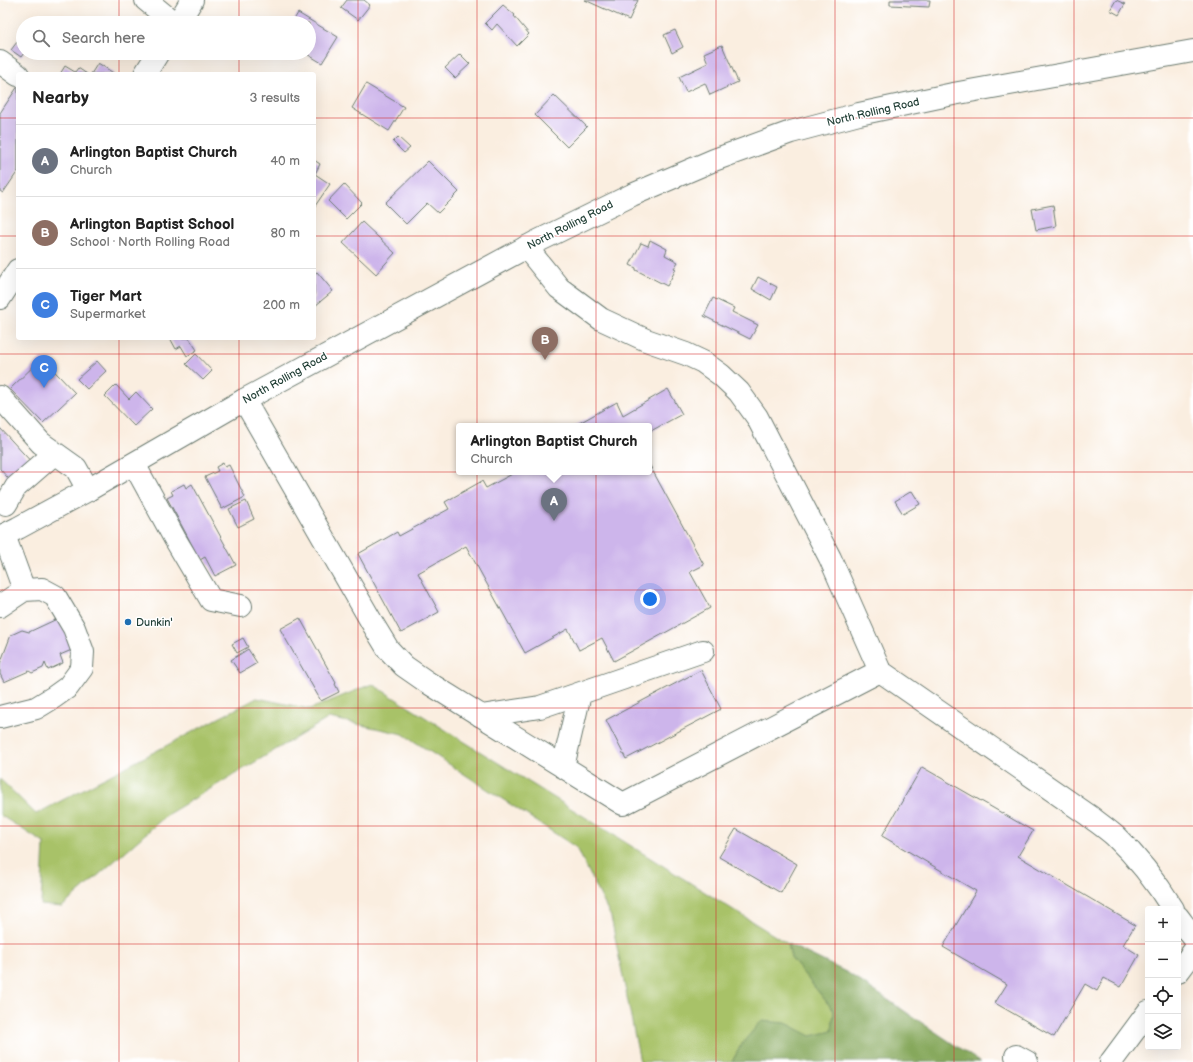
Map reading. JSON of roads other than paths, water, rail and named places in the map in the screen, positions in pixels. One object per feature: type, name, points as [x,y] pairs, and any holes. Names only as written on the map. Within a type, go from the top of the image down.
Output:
[{"type":"main road","points":[[146,0],[165,16]]},
{"type":"main road","points":[[182,16],[192,0]]},
{"type":"main road","name":"North Rolling Road","points":[[7,533],[88,490],[244,400],[526,248],[632,195],[714,160],[791,132],[859,114],[953,94],[1193,51]]},
{"type":"main road","points":[[146,72],[154,60]]},
{"type":"main road","points":[[0,62],[16,74]]},
{"type":"main road","points":[[526,248],[559,288],[601,319],[646,340],[686,354],[703,362],[721,375],[739,392],[757,417],[830,558],[880,671],[1088,816],[1114,836],[1160,887],[1171,906]]},
{"type":"main road","points":[[0,298],[16,273]]},
{"type":"main road","points":[[0,397],[41,443],[76,468],[88,490]]},
{"type":"main road","points":[[244,400],[388,649],[404,666],[481,716],[623,804],[880,671]]},
{"type":"main road","points":[[24,590],[7,533],[3,501],[16,487],[55,453]]},
{"type":"main road","points":[[134,464],[175,539],[211,600],[241,606]]},
{"type":"main road","points":[[0,606],[24,590],[42,589],[55,596],[74,628],[83,652],[82,668],[68,687],[36,708],[0,717]]},
{"type":"main road","points":[[481,716],[540,708],[703,651]]},
{"type":"main road","points":[[563,767],[580,694]]},
{"type":"main road","points":[[1181,921],[1193,937]]},
{"type":"main road","points":[[1181,968],[1193,952]]},
{"type":"main road","points":[[1111,1062],[1147,1014]]},
{"type":"place","name":"Arlington Baptist School","points":[[545,360]]},
{"type":"place","name":"Tiger Mart","points":[[44,388]]},
{"type":"place","name":"Arlington Baptist Church","points":[[554,521]]},
{"type":"place","name":"Dunkin'","points":[[128,622]]}]
